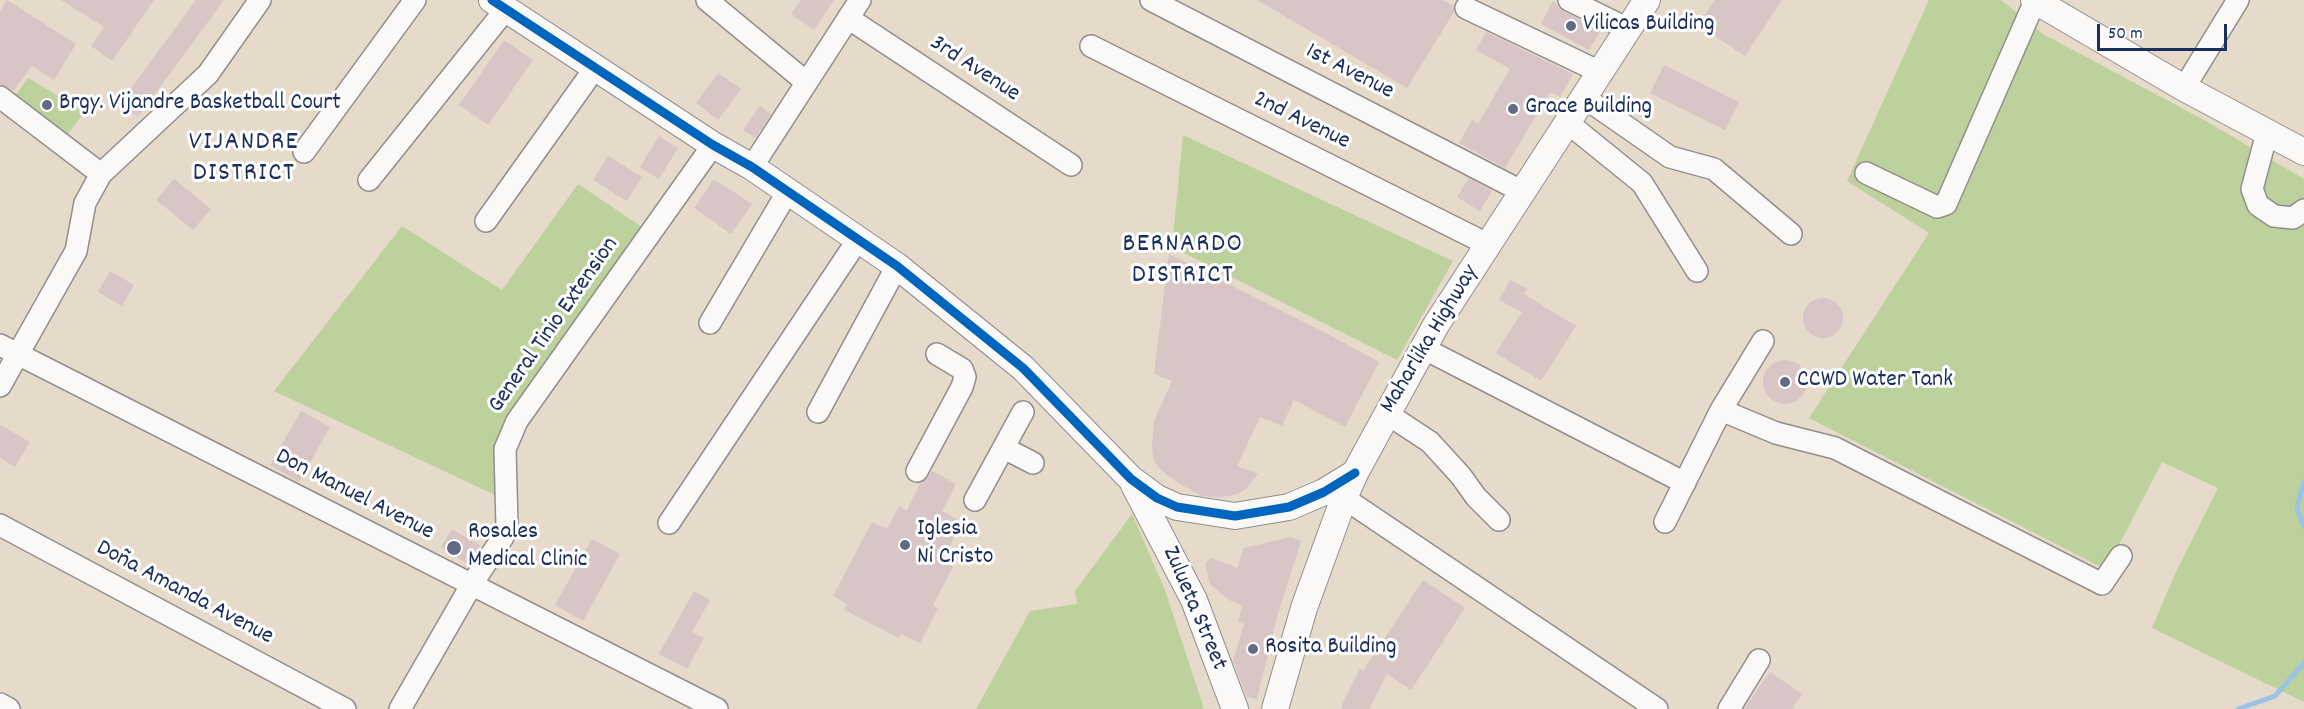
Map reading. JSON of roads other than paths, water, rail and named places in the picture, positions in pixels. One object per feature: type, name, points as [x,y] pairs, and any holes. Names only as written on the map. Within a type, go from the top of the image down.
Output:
[{"type":"main road","name":"Maharlika Highway","points":[[1275,709],[1304,608],[1344,498],[1386,413],[1423,348],[1647,0]]},
{"type":"main road","points":[[2034,0],[2184,88],[2304,152]]},
{"type":"main road","name":"Zulueta Street","points":[[499,4],[712,145],[752,167],[897,266],[1023,368],[1131,479],[1156,498],[1177,507],[1235,516],[1289,507],[1324,492],[1355,473]]},
{"type":"main road","name":"Zulueta Street","points":[[1131,479],[1194,600],[1235,709]]},
{"type":"street","points":[[0,386],[8,350],[76,251],[85,203],[101,174],[208,74],[260,0]]},
{"type":"street","points":[[304,152],[415,0]]},
{"type":"street","points":[[707,0],[806,82]]},
{"type":"street","points":[[752,167],[860,0]]},
{"type":"street","name":"1st Avenue","points":[[1151,0],[1523,192]]},
{"type":"street","points":[[1569,0],[1628,29]]},
{"type":"street","points":[[1866,174],[1937,207],[1946,204],[2034,0]]},
{"type":"street","points":[[2184,88],[2238,0]]},
{"type":"street","points":[[369,180],[499,4]]},
{"type":"street","points":[[1466,8],[1602,73]]},
{"type":"street","name":"3rd Avenue","points":[[848,18],[1071,165]]},
{"type":"street","name":"2nd Avenue","points":[[1091,46],[1489,244]]},
{"type":"street","points":[[486,221],[595,68]]},
{"type":"street","points":[[0,97],[101,174]]},
{"type":"street","points":[[1585,98],[1670,157],[1714,169],[1791,234]]},
{"type":"street","points":[[1568,123],[1642,183],[1697,271]]},
{"type":"street","points":[[2267,133],[2252,189],[2258,205],[2274,216],[2294,218],[2304,210]]},
{"type":"street","name":"General Tinio Extension","points":[[400,709],[472,584],[503,537],[507,526],[505,449],[517,421],[712,145]]},
{"type":"street","points":[[710,323],[788,191]]},
{"type":"street","points":[[669,523],[859,238]]},
{"type":"street","points":[[818,412],[897,266]]},
{"type":"street","points":[[1665,522],[1722,410],[1763,341]]},
{"type":"street","points":[[1423,348],[1685,483]]},
{"type":"street","name":"Don Manuel Avenue","points":[[8,350],[717,709]]},
{"type":"street","points":[[917,471],[962,387],[965,377],[962,369],[937,354]]},
{"type":"street","points":[[1722,410],[1776,434],[1835,448],[2102,585],[2121,556]]},
{"type":"street","points":[[975,500],[1023,412]]},
{"type":"street","points":[[1386,413],[1430,442],[1461,476],[1476,497],[1499,520]]},
{"type":"street","points":[[1004,448],[1033,463]]},
{"type":"street","points":[[1344,498],[1657,709]]},
{"type":"street","name":"Doña Amanda Avenue","points":[[0,525],[345,709]]},
{"type":"street","points":[[1729,709],[1759,660]]},
{"type":"street","points":[[0,704],[9,709]]},
{"type":"waterway","points":[[2304,482],[2297,507],[2304,527]]},
{"type":"waterway","points":[[2238,709],[2275,696],[2304,663]]},
{"type":"place","name":"Vilicas Building","points":[[1571,26]]},
{"type":"place","name":"Brgy. Vijandre Basketball Court","points":[[47,105]]},
{"type":"place","name":"Grace Building","points":[[1513,109]]},
{"type":"place","name":"CCWD Water Tank","points":[[1785,382]]},
{"type":"place","name":"Iglesia Ni Cristo","points":[[905,545]]},
{"type":"place","name":"Rosales Medical Clinic","points":[[454,548]]},
{"type":"place","name":"Rosita Building","points":[[1253,649]]},
{"type":"district","name":"VIJANDRE DISTRICT","points":[[244,160]]},
{"type":"district","name":"BERNARDO DISTRICT","points":[[1183,262]]}]
